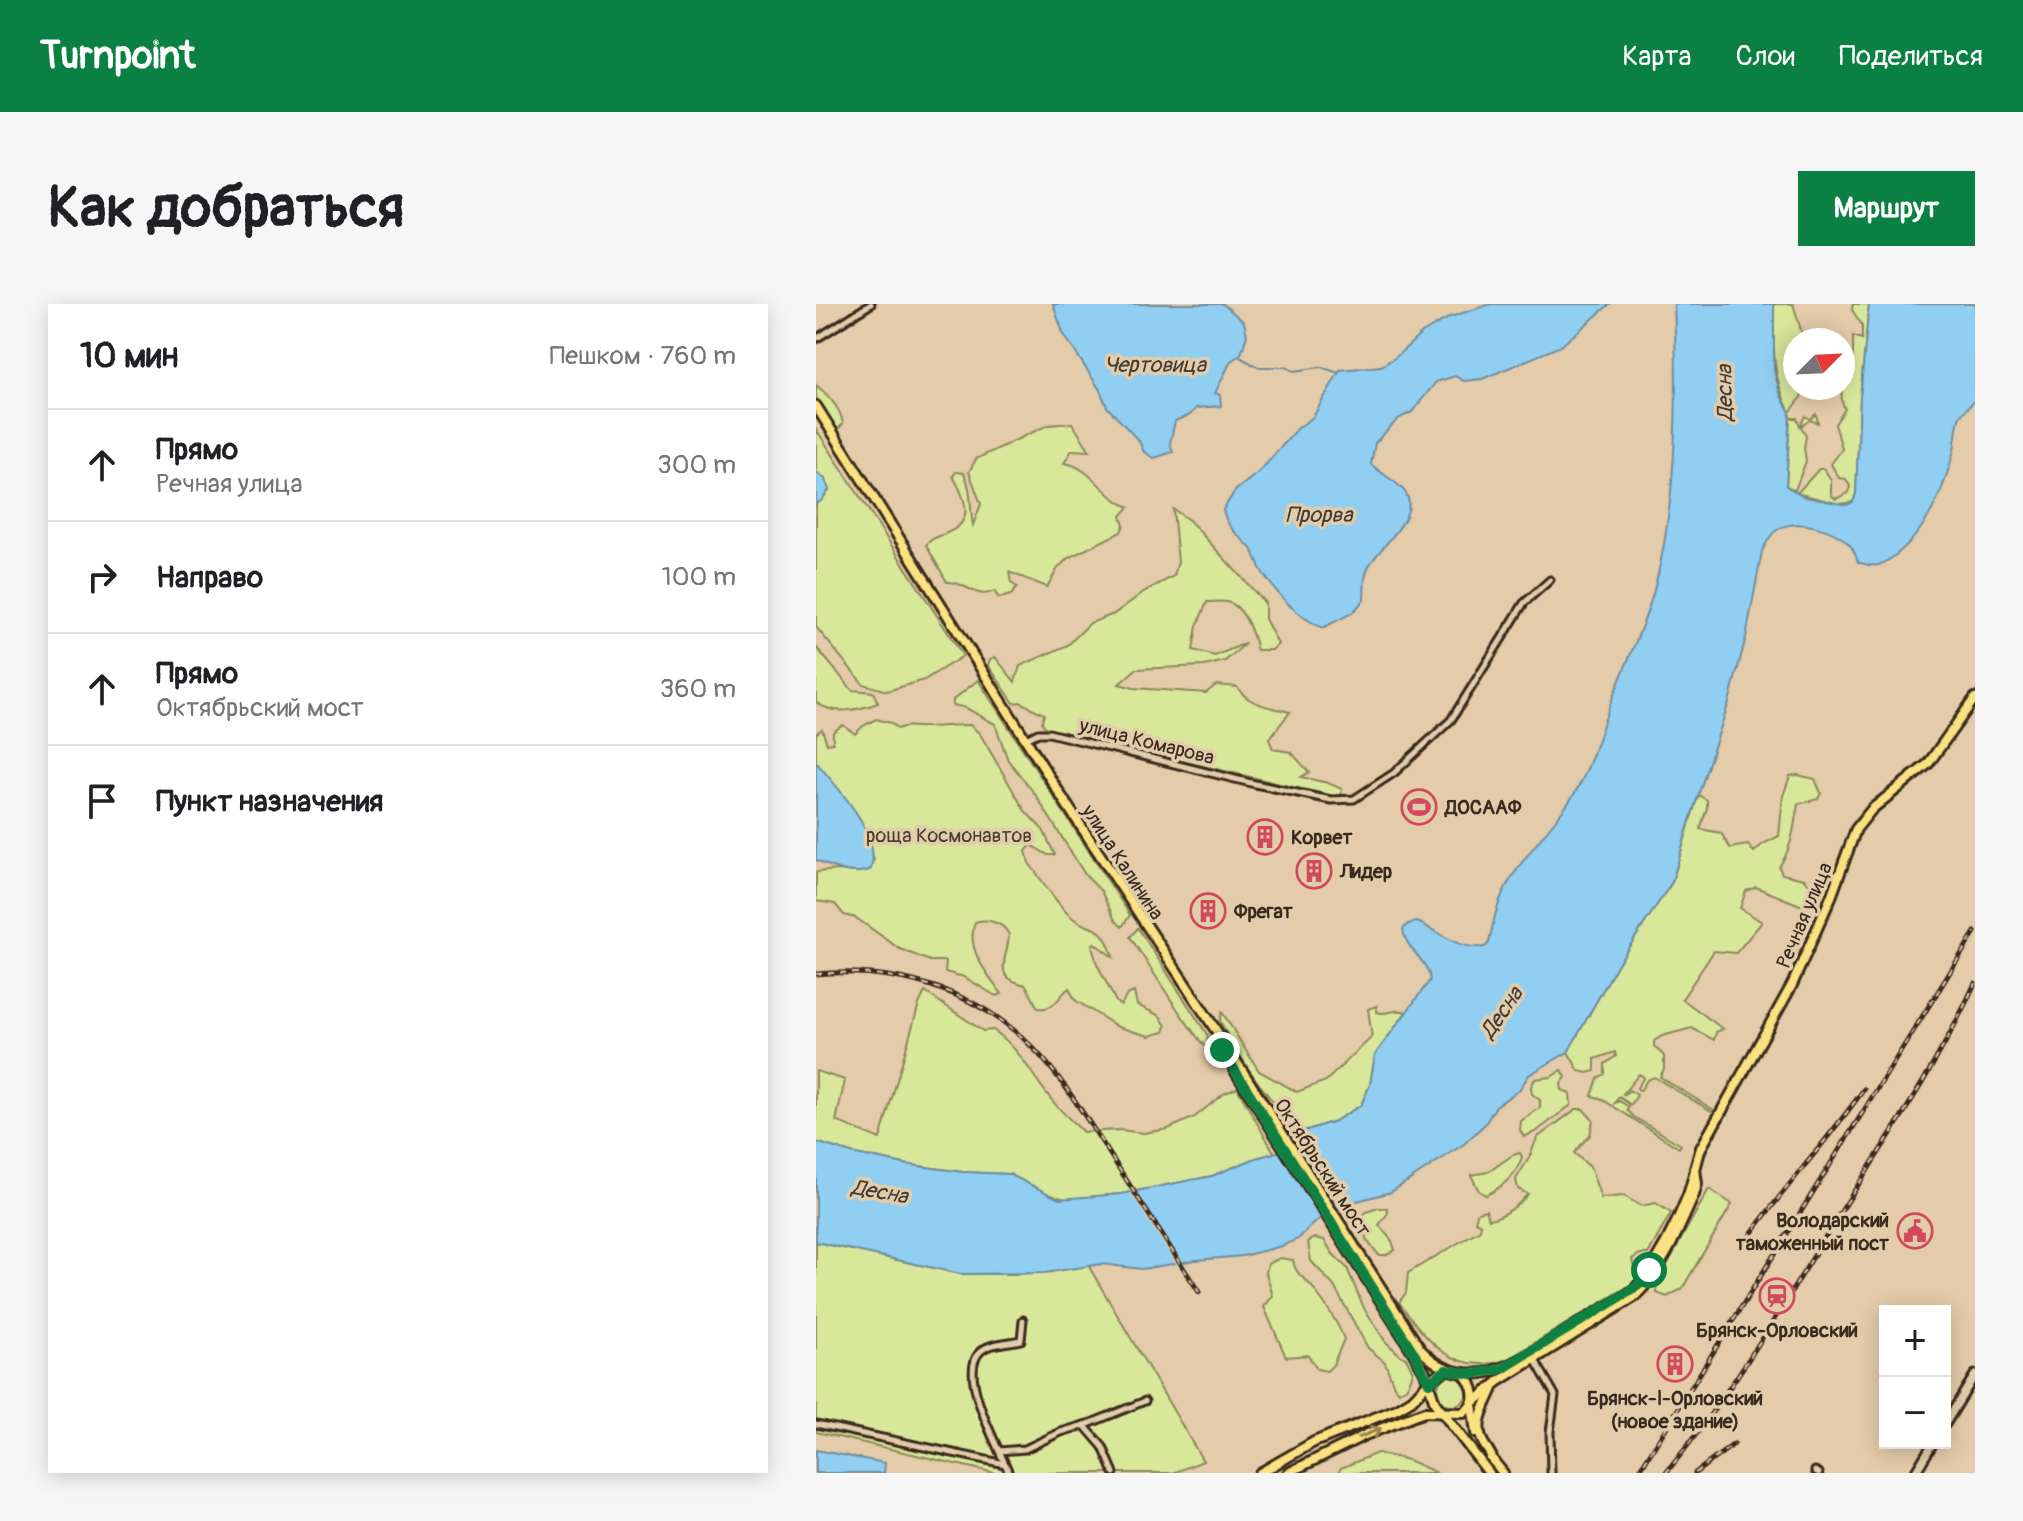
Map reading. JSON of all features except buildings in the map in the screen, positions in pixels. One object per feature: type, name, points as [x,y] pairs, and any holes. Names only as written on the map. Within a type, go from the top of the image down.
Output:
[{"type":"main road","points":[[816,406],[1025,739]]},
{"type":"main road","name":"Речная улица","points":[[1462,1372],[1481,1374],[1502,1369],[1636,1288],[1687,1198],[1692,1172],[1711,1128],[1792,985],[1831,897],[1856,829],[1872,809],[1928,764],[1975,698]]},
{"type":"main road","name":"улица Калинина","points":[[1025,739],[1225,1049]]},
{"type":"main road","name":"Октябрьский мост","points":[[1225,1049],[1389,1306]]},
{"type":"main road","name":"Речная улица","points":[[1472,1404],[1492,1386],[1642,1289],[1687,1211],[1697,1184],[1695,1168]]},
{"type":"main road","points":[[1389,1306],[1420,1349],[1437,1365],[1462,1372],[1473,1390],[1477,1437],[1503,1473]]},
{"type":"main road","points":[[1389,1306],[1425,1372],[1435,1403],[1489,1473]]},
{"type":"main road","points":[[1260,1473],[1314,1442],[1397,1409],[1446,1370]]},
{"type":"main road","points":[[1951,1414],[1975,1375]]},
{"type":"main road","points":[[1492,1386],[1479,1428],[1493,1461]]},
{"type":"main road","points":[[1288,1473],[1337,1448],[1416,1415],[1463,1413],[1472,1404]]},
{"type":"main road","points":[[1915,1473],[1929,1449]]},
{"type":"street","points":[[816,339],[871,304]]},
{"type":"street","name":"улица Комарова","points":[[1025,739],[1038,733],[1049,733],[1255,784],[1331,800],[1354,799],[1394,773],[1451,720],[1524,603],[1550,580]]},
{"type":"street","points":[[1009,1473],[982,1414],[974,1364],[978,1354],[987,1347],[1021,1340],[1023,1320]]},
{"type":"street","points":[[1534,1359],[1555,1395],[1550,1432],[1551,1473]]},
{"type":"street","points":[[999,1451],[1025,1449],[1061,1432],[1145,1401]]},
{"type":"street","points":[[816,1424],[1005,1464]]},
{"type":"street","points":[[1084,1425],[1103,1447],[1114,1473]]},
{"type":"green space","points":[[1774,304],[1793,304],[1800,328],[1783,328],[1783,395],[1776,372]]},
{"type":"green space","points":[[1853,304],[1869,304],[1860,398],[1856,494],[1853,502],[1839,504],[1797,493],[1819,469],[1824,469],[1831,480],[1831,495],[1836,499],[1848,493],[1850,486],[1846,479],[1839,478],[1831,464],[1842,449],[1835,424],[1845,409],[1843,400],[1855,400],[1855,337],[1862,339],[1862,325],[1852,310]]},
{"type":"green space","points":[[816,385],[840,413],[843,424],[837,430],[816,397]]},
{"type":"green space","points":[[1785,400],[1799,400],[1790,412]]},
{"type":"green space","points":[[1816,414],[1818,423],[1810,420],[1801,426],[1806,436],[1806,461],[1795,490],[1786,486],[1790,418],[1797,418],[1800,426],[1805,416],[1810,419]]},
{"type":"green space","points":[[1072,423],[1090,451],[1072,450],[1064,463],[1082,470],[1129,507],[1121,516],[1124,525],[1121,532],[1068,558],[1047,587],[1009,572],[1011,583],[1017,587],[1011,595],[999,598],[994,591],[982,594],[947,582],[926,545],[963,521],[965,506],[953,476],[956,472],[964,473],[967,480],[973,525],[981,504],[969,472],[976,459],[1048,425]]},
{"type":"green space","points":[[816,429],[963,656],[924,680],[887,691],[863,684],[816,627],[816,504],[821,501],[825,479],[816,472]]},
{"type":"green space","points":[[1173,509],[1190,521],[1265,603],[1265,619],[1278,644],[1272,650],[1257,650],[1239,609],[1227,602],[1207,602],[1197,626],[1193,650],[1215,656],[1246,643],[1225,661],[1204,666],[1136,669],[1119,684],[1134,688],[1206,693],[1216,685],[1237,687],[1253,702],[1290,712],[1269,739],[1273,749],[1291,752],[1309,772],[1301,777],[1342,789],[1341,796],[1046,729],[1042,722],[1044,714],[1020,702],[1014,703],[988,665],[990,659],[995,657],[1015,682],[1020,666],[1068,645],[1090,623],[1114,614],[1145,591],[1174,576],[1178,562]]},
{"type":"green space","points":[[816,647],[852,690],[873,692],[878,703],[838,710],[816,702]]},
{"type":"green space","name":"роща Космонавтов","points":[[978,680],[1130,915],[1122,927],[1035,794],[1008,760],[995,724],[966,708],[953,705],[953,700]]},
{"type":"green space","name":"роща Космонавтов","points":[[876,719],[891,723],[898,729],[907,726],[970,725],[980,734],[1025,811],[1043,830],[1055,855],[1048,855],[1031,845],[1026,851],[1029,863],[1069,915],[1104,937],[1113,957],[1094,943],[1092,946],[1097,964],[1116,1002],[1121,1005],[1127,995],[1134,992],[1137,1005],[1160,1016],[1166,1026],[1164,1032],[1149,1036],[1118,1027],[1075,1000],[1069,988],[1053,1005],[1038,1008],[1026,985],[1008,978],[1005,973],[1009,935],[995,922],[975,922],[973,942],[979,961],[1002,994],[996,996],[964,977],[945,972],[946,961],[930,961],[900,949],[856,918],[844,915],[835,904],[816,901],[816,872],[857,872],[874,860],[860,819],[816,762],[816,734],[822,729],[827,744],[833,743],[833,732],[843,725],[855,734]]},
{"type":"green space","points":[[1790,776],[1815,779],[1821,793],[1818,799],[1798,804],[1790,845],[1779,867],[1782,874],[1804,879],[1812,887],[1810,900],[1805,907],[1756,887],[1746,891],[1740,908],[1762,922],[1736,953],[1714,951],[1682,999],[1723,1029],[1716,1032],[1714,1040],[1692,1028],[1654,1041],[1654,1046],[1664,1056],[1664,1069],[1660,1077],[1713,1112],[1654,1077],[1647,1080],[1640,1091],[1637,1088],[1644,1077],[1639,1074],[1623,1094],[1629,1090],[1637,1095],[1631,1105],[1619,1097],[1615,1103],[1619,1101],[1629,1107],[1627,1110],[1634,1117],[1681,1145],[1679,1148],[1592,1096],[1598,1078],[1605,1074],[1605,1064],[1616,1056],[1615,1052],[1595,1059],[1595,1071],[1587,1073],[1579,1071],[1568,1052],[1617,965],[1672,882],[1698,795],[1707,800],[1700,829],[1721,833],[1730,848],[1748,845],[1754,852],[1779,836],[1783,796]]},
{"type":"green space","points":[[1138,928],[1208,1036],[1206,1048],[1130,937]]},
{"type":"green space","points":[[925,992],[983,1031],[993,1030],[1002,1037],[1018,1053],[1055,1103],[1083,1132],[1119,1130],[1144,1133],[1168,1129],[1195,1117],[1223,1094],[1237,1088],[1275,1154],[1256,1158],[1212,1176],[1121,1194],[1066,1199],[1050,1195],[1009,1174],[904,1164],[816,1142],[816,1071],[845,1080],[836,1121],[880,1139]]},
{"type":"green space","points":[[1377,1006],[1377,1012],[1381,1013],[1406,1012],[1375,1055],[1370,1085],[1361,1105],[1335,1121],[1304,1131],[1256,1080],[1220,1021],[1222,1012],[1259,1071],[1297,1092],[1326,1081],[1372,1037],[1368,1009]]},
{"type":"green space","points":[[1562,1070],[1566,1077],[1561,1084],[1562,1090],[1570,1093],[1571,1105],[1524,1137],[1520,1130],[1521,1121],[1540,1108],[1540,1100],[1532,1094],[1535,1079],[1551,1077]]},
{"type":"green space","points":[[1576,1109],[1583,1109],[1593,1120],[1590,1135],[1574,1153],[1590,1167],[1601,1198],[1624,1196],[1641,1206],[1656,1203],[1671,1213],[1648,1254],[1632,1259],[1637,1281],[1508,1359],[1489,1364],[1458,1360],[1432,1342],[1399,1302],[1406,1293],[1408,1273],[1480,1230],[1481,1224],[1475,1221],[1478,1212],[1486,1210],[1489,1219],[1495,1218],[1520,1202],[1528,1194],[1518,1189],[1516,1179],[1537,1138]]},
{"type":"green space","points":[[1520,1153],[1520,1163],[1508,1180],[1486,1195],[1479,1191],[1471,1175],[1488,1172]]},
{"type":"green space","points":[[1709,1189],[1732,1204],[1682,1289],[1667,1297],[1657,1293],[1656,1284]]},
{"type":"green space","points":[[1387,1208],[1388,1213],[1379,1225],[1395,1250],[1386,1255],[1379,1255],[1367,1241],[1360,1220],[1366,1212]]},
{"type":"green space","points":[[1315,1238],[1324,1240],[1347,1268],[1364,1308],[1385,1341],[1407,1359],[1413,1372],[1408,1386],[1399,1392],[1385,1362],[1368,1348],[1334,1286],[1311,1261],[1308,1242]]},
{"type":"green space","points":[[816,1242],[961,1274],[1020,1274],[1088,1265],[1203,1461],[1173,1473],[995,1473],[816,1432]]},
{"type":"green space","points":[[1280,1258],[1293,1260],[1298,1272],[1330,1312],[1344,1339],[1333,1365],[1327,1371],[1317,1369],[1308,1355],[1286,1357],[1264,1307],[1273,1296],[1266,1273],[1268,1264]]},
{"type":"green space","points":[[1452,1376],[1458,1377],[1466,1385],[1466,1397],[1458,1405],[1452,1406],[1446,1405],[1438,1397],[1437,1391],[1438,1385],[1446,1377]]},
{"type":"green space","points":[[1377,1453],[1408,1460],[1437,1473],[1338,1473],[1341,1468]]},
{"type":"water","name":"Чертовица","points":[[1053,304],[1223,304],[1244,322],[1247,335],[1241,354],[1231,361],[1215,393],[1220,395],[1221,406],[1196,408],[1190,415],[1175,421],[1170,443],[1173,452],[1154,458],[1144,452],[1139,441],[1107,407],[1100,390],[1063,333]]},
{"type":"water","name":"Прорва","points":[[1491,304],[1610,304],[1561,346],[1482,379],[1464,381],[1455,376],[1436,382],[1412,412],[1398,419],[1375,443],[1371,464],[1405,492],[1409,502],[1408,512],[1368,568],[1364,600],[1352,613],[1323,628],[1297,612],[1275,590],[1252,550],[1231,528],[1223,510],[1235,491],[1260,471],[1298,428],[1313,417],[1340,370],[1381,366],[1422,333],[1450,317]]},
{"type":"water","name":"Десна","points":[[1674,304],[1774,304],[1774,370],[1781,396],[1790,412],[1786,486],[1805,497],[1847,505],[1853,502],[1856,494],[1860,398],[1869,304],[1975,304],[1975,400],[1959,419],[1950,465],[1934,507],[1908,544],[1888,561],[1875,565],[1858,562],[1843,539],[1815,527],[1785,526],[1768,539],[1762,551],[1746,637],[1729,702],[1672,882],[1617,965],[1568,1052],[1529,1075],[1519,1090],[1496,1106],[1485,1124],[1464,1144],[1391,1192],[1346,1204],[1319,1219],[1298,1239],[1243,1256],[1142,1269],[1101,1264],[1045,1273],[961,1274],[816,1242],[816,1142],[904,1164],[1009,1174],[1059,1199],[1121,1194],[1212,1176],[1284,1150],[1304,1131],[1335,1121],[1361,1105],[1370,1085],[1375,1055],[1430,980],[1403,929],[1417,922],[1466,946],[1485,947],[1489,943],[1507,885],[1573,796],[1590,763],[1649,608],[1661,560],[1671,488],[1676,375]]},
{"type":"water","points":[[816,472],[825,479],[829,490],[816,504]]},
{"type":"water","points":[[816,762],[864,826],[873,855],[871,869],[851,872],[816,860]]},
{"type":"water","points":[[816,1450],[885,1463],[884,1473],[816,1473]]},
{"type":"pier","points":[[1134,1187],[1185,1266],[1178,1267],[1128,1189]]},
{"type":"waterway","points":[[1238,356],[1258,367],[1285,367],[1294,371],[1321,367],[1339,373]]},
{"type":"railway","points":[[1638,1473],[1975,932]]},
{"type":"railway","points":[[816,974],[876,974],[934,987],[962,997],[1012,1029],[1034,1049],[1065,1086],[1199,1292]]},
{"type":"railway","points":[[1666,1473],[1714,1410],[1779,1311],[1895,1127],[1975,983]]},
{"type":"railway","points":[[1748,1238],[1864,1089]]},
{"type":"railway","points":[[1695,1473],[1734,1444]]},
{"type":"place","name":"ДОСААФ","points":[[1419,807]]},
{"type":"place","name":"Корвет","points":[[1265,837]]},
{"type":"place","name":"Лидер","points":[[1314,871]]},
{"type":"place","name":"Фрегат","points":[[1208,911]]},
{"type":"place","name":"Володарский таможенный пост","points":[[1915,1231]]},
{"type":"place","name":"Брянск-Орловский","points":[[1777,1296]]},
{"type":"place","name":"Брянск-I-Орловский (новое здание)","points":[[1675,1364]]},
{"type":"route","points":[[1222,1050],[1415,1355],[1429,1383],[1446,1370],[1472,1374],[1502,1369],[1630,1291],[1640,1284],[1649,1270]]}]
